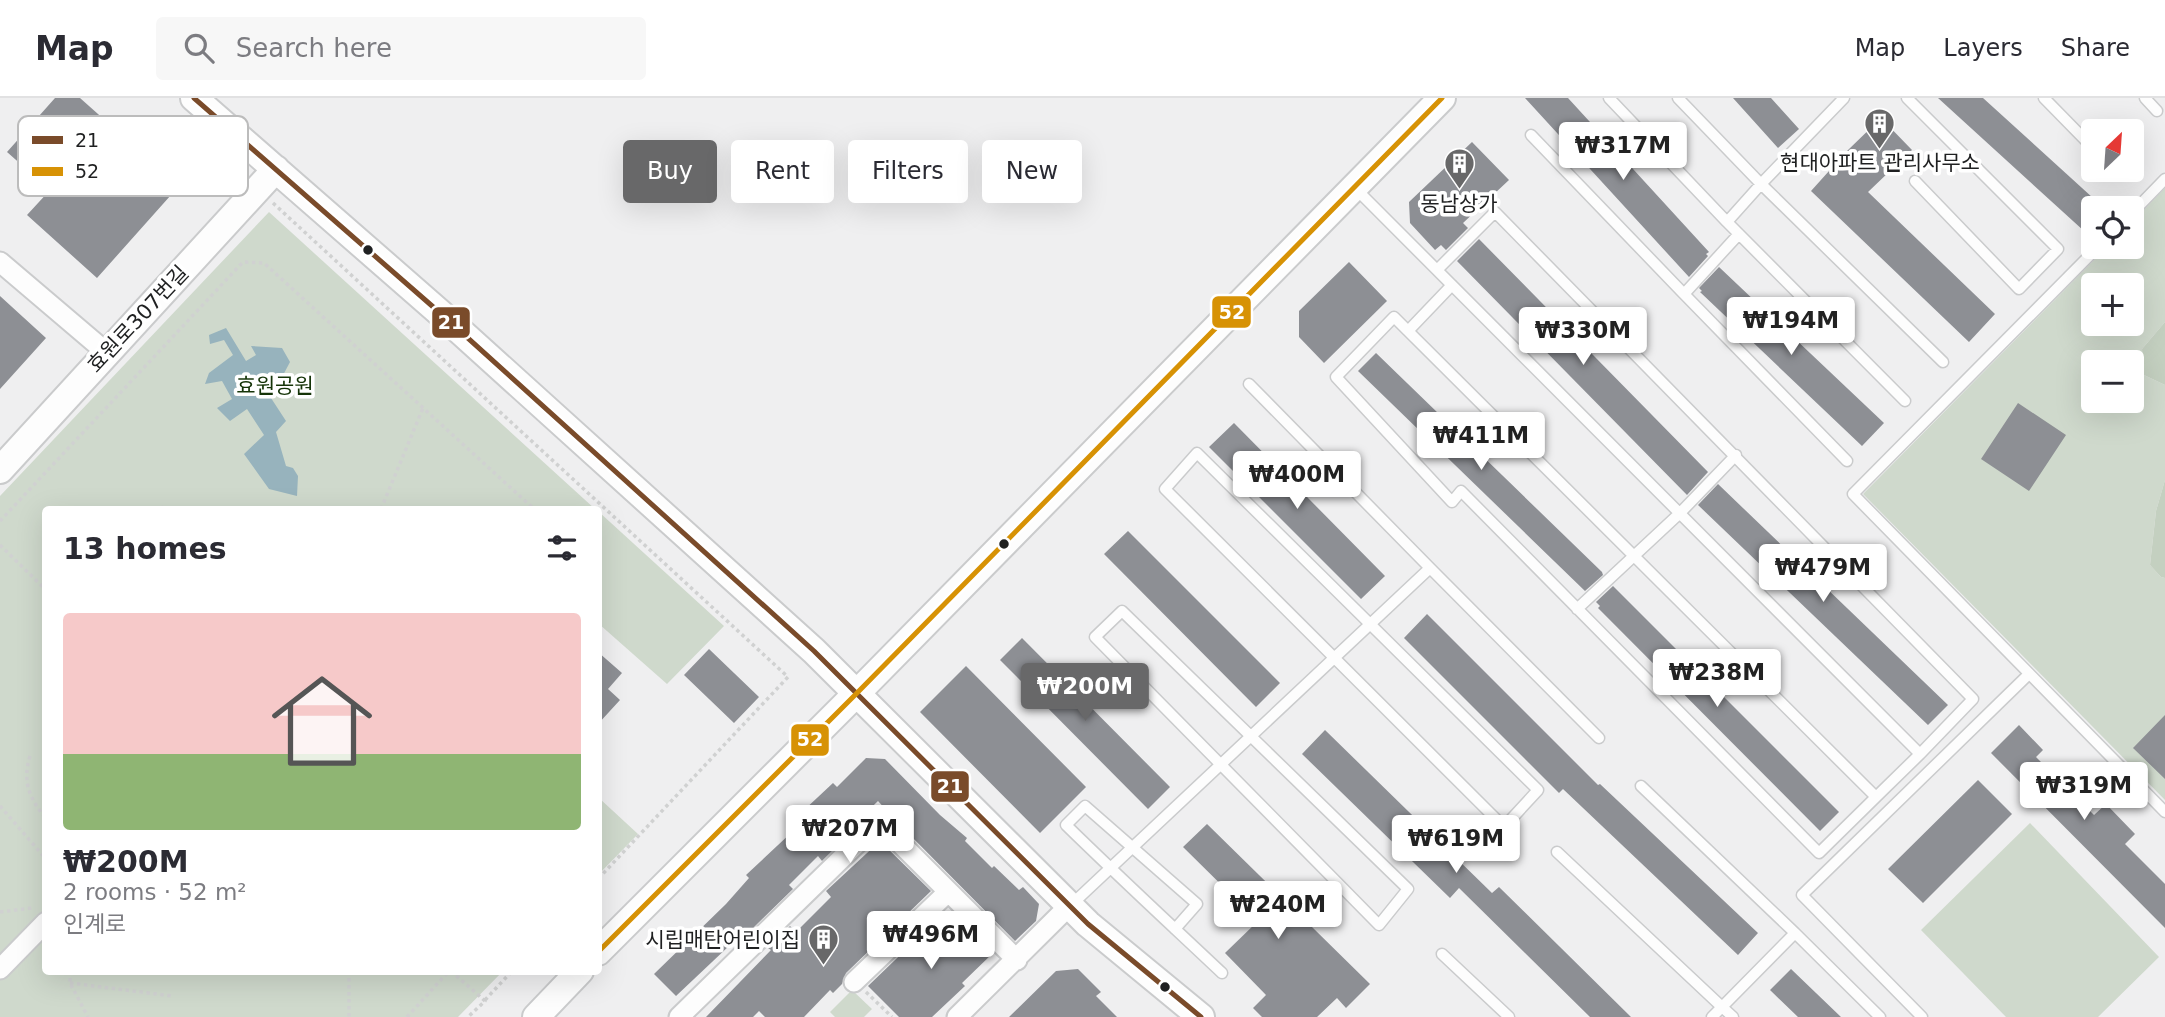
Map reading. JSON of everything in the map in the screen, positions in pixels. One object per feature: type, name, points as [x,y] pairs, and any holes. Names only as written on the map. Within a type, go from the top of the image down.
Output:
[{"type":"street","points":[[194,98],[215,116]]},
{"type":"street","points":[[602,948],[857,693],[1442,98]]},
{"type":"street","points":[[248,145],[439,312],[857,693],[1069,906],[1201,1017]]},
{"type":"street","name":"효원로307번길","points":[[0,470],[276,169]]},
{"type":"street","points":[[0,262],[107,353]]},
{"type":"street","points":[[679,1017],[879,822],[1017,960]]},
{"type":"street","points":[[854,982],[948,892]]},
{"type":"street","points":[[957,1017],[1069,906]]},
{"type":"street","points":[[0,969],[39,915]]},
{"type":"street","points":[[536,1017],[576,975]]},
{"type":"lane","points":[[1609,98],[1727,222],[1905,401]]},
{"type":"lane","points":[[1678,98],[1761,184],[1943,362]]},
{"type":"lane","points":[[1727,222],[1844,98]]},
{"type":"lane","points":[[1907,98],[2058,250],[2019,289],[1915,181]]},
{"type":"lane","points":[[2044,98],[2081,136]]},
{"type":"lane","points":[[2145,98],[2157,111]]},
{"type":"lane","points":[[1531,135],[1847,461]]},
{"type":"lane","points":[[2144,201],[2165,179]]},
{"type":"lane","points":[[1355,188],[1920,754]]},
{"type":"lane","points":[[1437,270],[1495,212],[1973,699],[1920,754],[1819,853],[1461,491],[1452,502],[1336,377],[1394,317],[1875,797]]},
{"type":"lane","points":[[1684,294],[1739,234]]},
{"type":"lane","points":[[2086,259],[1853,494],[2165,812]]},
{"type":"lane","points":[[1408,331],[1452,285]]},
{"type":"lane","points":[[1249,384],[1599,737]]},
{"type":"lane","points":[[1197,453],[1538,790],[1504,827],[1334,658],[1165,489],[1197,453]]},
{"type":"lane","points":[[1577,609],[1680,513],[1736,456]]},
{"type":"lane","points":[[1069,906],[1430,568]]},
{"type":"lane","points":[[1122,611],[1251,736],[1408,888],[1379,925],[1095,637],[1122,611]]},
{"type":"lane","points":[[1922,1017],[1802,895],[2029,674]]},
{"type":"lane","points":[[1642,786],[1880,1017]]},
{"type":"lane","points":[[1175,929],[1197,904],[1084,806],[1066,825],[1110,868],[1175,929],[1222,973]]},
{"type":"lane","points":[[1557,852],[1733,1017]]},
{"type":"lane","points":[[1712,1017],[1795,933]]},
{"type":"lane","points":[[1442,954],[1509,1017]]},
{"type":"path","points":[[270,200],[788,677],[602,875]]},
{"type":"path","points":[[0,521],[243,262],[264,263],[531,506]]},
{"type":"path","points":[[382,506],[423,408]]},
{"type":"path","points":[[0,545],[42,586]]},
{"type":"path","points":[[30,756],[24,776],[42,813]]},
{"type":"path","points":[[0,806],[42,854]]},
{"type":"path","points":[[0,912],[39,915]]},
{"type":"path","points":[[70,975],[70,983],[88,1017]]},
{"type":"path","points":[[349,975],[349,1017]]},
{"type":"path","points":[[407,1017],[446,975]]},
{"type":"path","points":[[455,975],[485,1001]]},
{"type":"path","points":[[468,1017],[508,975]]},
{"type":"path","points":[[70,983],[172,996]]},
{"type":"path","points":[[877,1002],[892,1017]]},
{"type":"green space","points":[[2165,188],[2165,322],[2142,350],[2081,350],[2081,413],[2144,413],[2144,375],[2165,385],[2165,480],[2156,511],[2150,565],[2165,578],[2165,800],[1863,494],[2081,273],[2081,336],[2144,336],[2144,273],[2081,273],[2095,259],[2144,259],[2144,210]]},
{"type":"green space","name":"효원공원","points":[[269,212],[592,506],[42,506],[42,975],[499,975],[458,1017],[0,1017],[0,496]]},
{"type":"green space","points":[[2165,322],[2165,385],[2144,375],[2142,349]]},
{"type":"green space","points":[[2165,480],[2165,578],[2150,565],[2156,511]]},
{"type":"green space","points":[[602,515],[724,626],[667,684],[602,627]]},
{"type":"green space","points":[[602,801],[638,834],[602,871]]},
{"type":"green space","points":[[2030,823],[2159,957],[2098,1017],[2006,1017],[1921,930]]},
{"type":"green space","points":[[852,990],[872,1009],[864,1017],[835,1017],[830,1012]]},
{"type":"water","points":[[226,328],[246,361],[256,355],[251,346],[282,348],[290,362],[271,398],[286,421],[276,432],[286,466],[293,468],[298,476],[297,496],[269,489],[244,454],[264,435],[247,409],[230,421],[217,408],[232,399],[222,381],[205,384],[209,373],[233,355],[224,340],[210,344],[209,335]]},
{"type":"building","points":[[55,98],[80,98],[100,116],[39,116]]},
{"type":"building","points":[[1525,98],[1568,98],[1709,252],[1689,277]]},
{"type":"building","points":[[1733,98],[1771,98],[1799,129],[1778,148]]},
{"type":"building","points":[[1938,98],[1983,98],[2091,196],[2081,196],[2081,228]]},
{"type":"building","points":[[1881,118],[1912,150],[1868,192],[1995,314],[1969,342],[1811,191]]},
{"type":"building","points":[[18,140],[18,162],[7,152]]},
{"type":"building","name":"동남상가","points":[[1472,142],[1509,180],[1463,223],[1468,228],[1446,250],[1441,245],[1435,250],[1410,223],[1409,202]]},
{"type":"building","points":[[44,196],[170,196],[97,278],[27,215]]},
{"type":"building","points":[[1479,239],[1708,472],[1687,495],[1457,261]]},
{"type":"building","points":[[1349,262],[1387,301],[1324,363],[1299,337],[1299,311]]},
{"type":"building","points":[[1719,267],[1884,423],[1862,446],[1700,292],[1702,291],[1699,288]]},
{"type":"building","points":[[0,296],[46,338],[0,389]]},
{"type":"building","points":[[1376,353],[1603,575],[1585,591],[1358,371]]},
{"type":"building","points":[[2018,403],[2066,435],[2029,491],[1981,459]]},
{"type":"building","points":[[1234,423],[1385,576],[1361,599],[1209,447]]},
{"type":"building","points":[[1718,484],[1948,705],[1928,725],[1698,505]]},
{"type":"building","points":[[1128,531],[1280,683],[1256,707],[1104,554]]},
{"type":"building","points":[[1613,586],[1839,812],[1820,831],[1598,608],[1600,606],[1596,602]]},
{"type":"building","points":[[1427,614],[1598,785],[1758,933],[1738,955],[1563,789],[1559,793],[1404,638]]},
{"type":"building","points":[[1022,638],[1170,787],[1148,809],[1000,660]]},
{"type":"building","points":[[709,649],[759,697],[734,723],[684,675]]},
{"type":"building","points":[[602,656],[622,673],[608,689],[620,700],[602,720]]},
{"type":"building","points":[[966,666],[1086,787],[1040,833],[920,712]]},
{"type":"building","points":[[2165,715],[2165,779],[2133,748]]},
{"type":"building","points":[[2019,725],[2043,750],[2036,757],[2094,815],[2106,804],[2135,834],[2125,844],[2165,884],[2165,928],[1991,753]]},
{"type":"building","points":[[1325,730],[1492,893],[1499,887],[1631,1017],[1590,1017],[1459,888],[1450,898],[1302,754]]},
{"type":"building","points":[[866,758],[885,759],[940,815],[967,838],[965,841],[992,868],[994,866],[1019,890],[1023,887],[1039,904],[1036,921],[1015,941],[878,801],[840,838],[842,841],[822,861],[818,856],[789,885],[793,889],[751,930],[748,928],[676,996],[654,974],[726,904],[749,878],[746,875],[793,831],[787,826],[833,783],[837,787]]},
{"type":"building","points":[[1978,780],[2012,814],[1923,903],[1888,869]]},
{"type":"building","points":[[1207,824],[1370,984],[1346,1008],[1337,998],[1317,1017],[1262,1017],[1253,1008],[1266,995],[1225,953],[1258,921],[1183,847]]},
{"type":"building","points":[[880,841],[931,891],[846,973],[842,984],[833,993],[830,990],[804,1017],[765,1017],[759,1011],[753,1017],[706,1017],[771,950],[768,948],[790,926],[796,932],[831,897],[826,891]]},
{"type":"building","points":[[954,914],[993,953],[962,983],[965,986],[932,1017],[899,1017],[868,986],[921,935],[927,940]]},
{"type":"building","points":[[1078,969],[1101,992],[1096,996],[1117,1017],[1009,1017],[1056,971]]},
{"type":"building","points":[[1791,969],[1841,1017],[1798,1017],[1770,990]]},
{"type":"transit line","name":"21","points":[[194,98],[215,116]]},
{"type":"transit line","name":"52","points":[[602,948],[857,693],[1442,98]]},
{"type":"transit line","name":"21","points":[[248,145],[439,312],[814,651],[1088,924],[1201,1017]]},
{"type":"place","name":"현대아파트 관리사무소","points":[[1880,150]]},
{"type":"place","name":"동남상가","points":[[1459,191]]},
{"type":"place","name":"시립매탄어린이집","points":[[823,967]]}]
